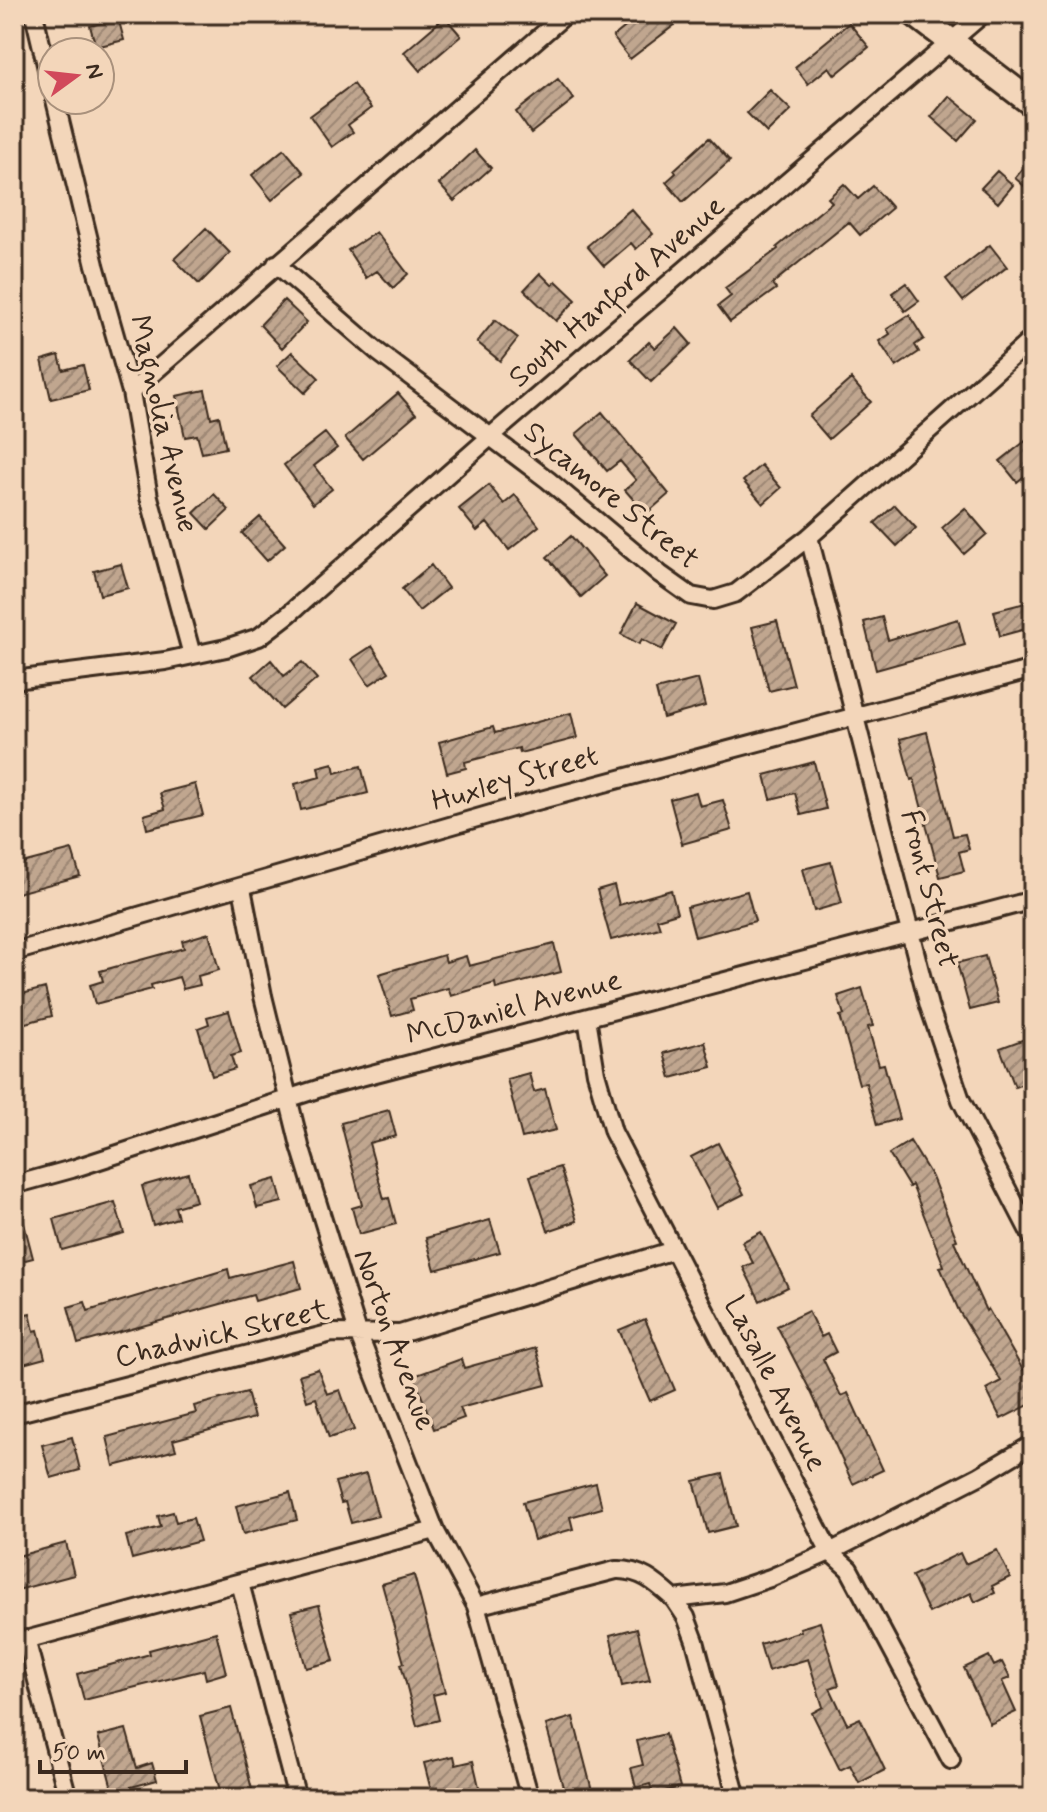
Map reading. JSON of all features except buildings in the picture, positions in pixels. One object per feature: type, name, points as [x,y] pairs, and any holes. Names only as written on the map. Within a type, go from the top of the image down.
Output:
[{"type":"street","points":[[34,14],[39,36]]},
{"type":"street","points":[[131,392],[566,14]]},
{"type":"street","points":[[915,14],[1033,104]]},
{"type":"street","name":"South Hanford Avenue","points":[[192,655],[259,637],[289,614],[490,437],[983,14]]},
{"type":"street","name":"Magnolia Avenue","points":[[59,116],[95,265],[131,392],[149,497],[192,655]]},
{"type":"street","name":"Sycamore Street","points":[[276,264],[378,352],[691,596],[713,600],[736,593],[809,537],[1033,338]]},
{"type":"street","name":"Front Street","points":[[809,537],[929,1006],[961,1100],[1033,1239]]},
{"type":"street","points":[[14,680],[192,655]]},
{"type":"street","name":"Huxley Street","points":[[14,952],[522,805],[1033,669]]},
{"type":"street","name":"Norton Avenue","points":[[242,888],[263,996],[300,1146],[358,1333],[435,1530],[476,1606],[530,1798]]},
{"type":"street","name":"McDaniel Avenue","points":[[14,1185],[288,1098],[1033,900]]},
{"type":"street","name":"Lasalle Avenue","points":[[587,1018],[596,1073],[613,1132],[830,1552],[849,1569],[951,1760]]},
{"type":"street","name":"Chadwick Street","points":[[14,1414],[332,1333],[400,1334],[674,1250]]},
{"type":"street","points":[[674,1599],[725,1593],[770,1578],[830,1552],[979,1476],[1033,1444]]},
{"type":"street","points":[[68,1798],[20,1641],[435,1530]]},
{"type":"street","points":[[476,1606],[589,1576],[626,1570],[644,1574],[674,1599],[686,1617],[737,1798]]},
{"type":"street","points":[[240,1583],[297,1798]]}]
